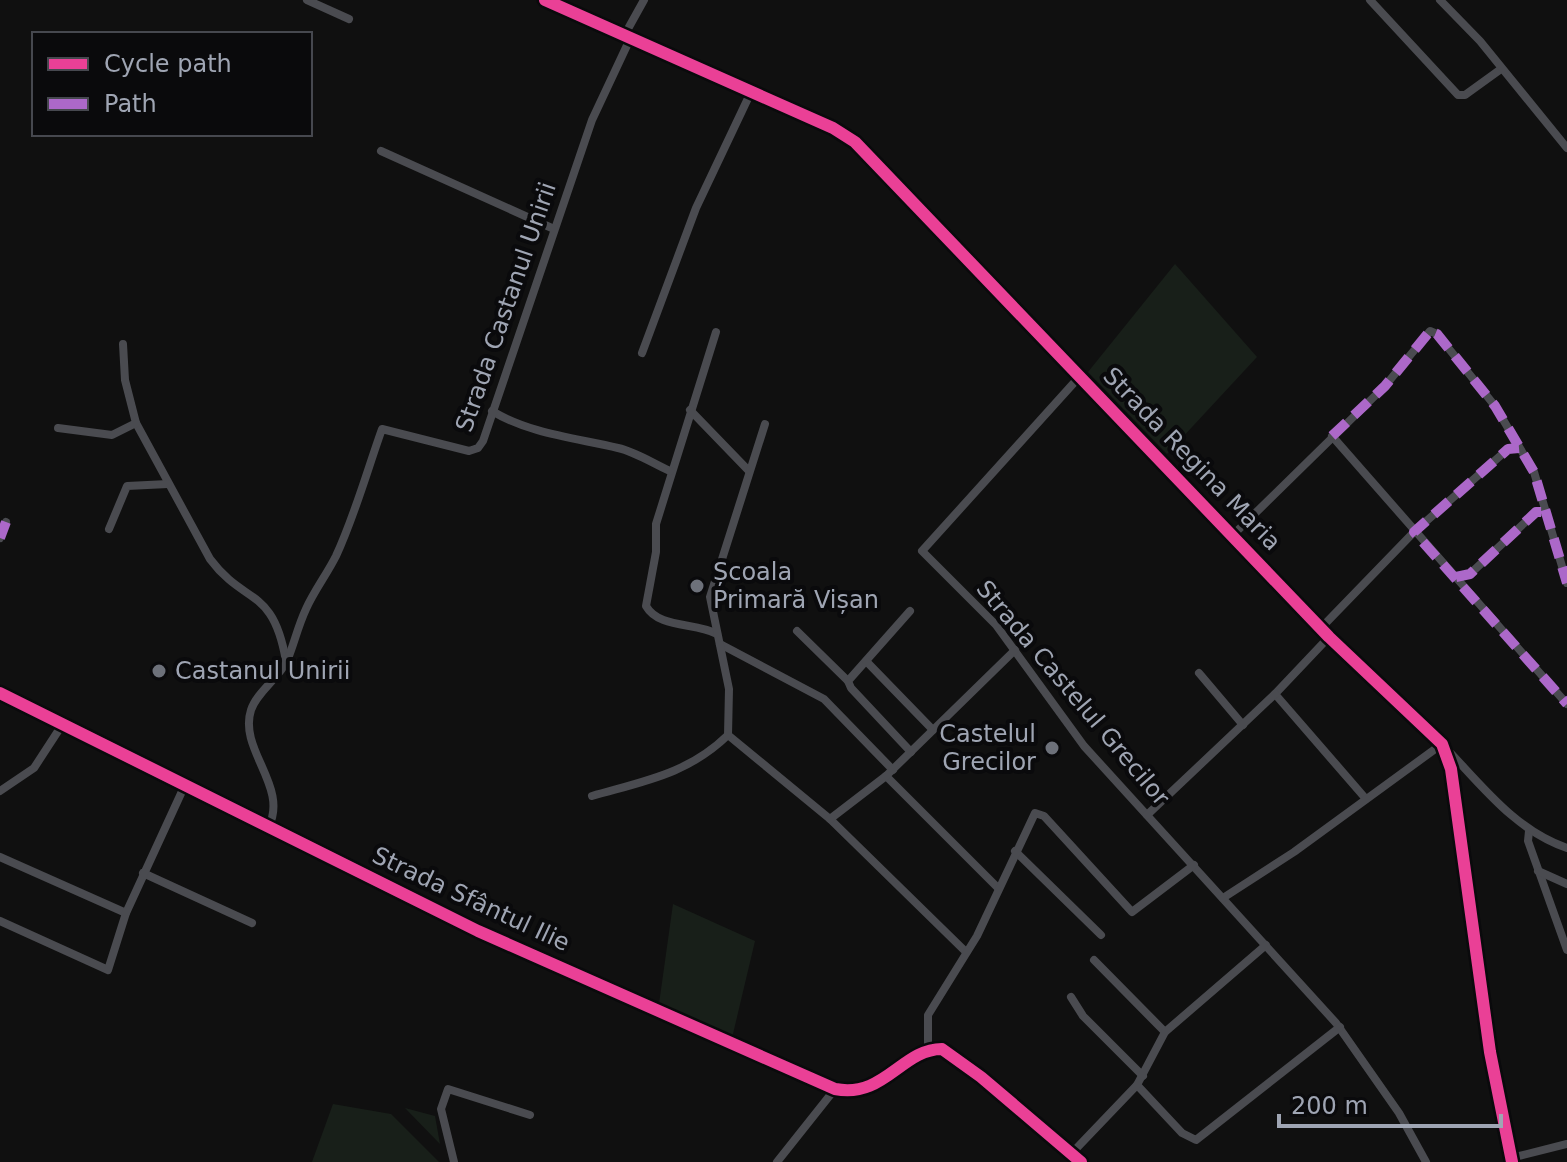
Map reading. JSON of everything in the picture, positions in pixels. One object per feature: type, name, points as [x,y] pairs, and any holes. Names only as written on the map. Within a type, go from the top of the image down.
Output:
[{"type":"street","points":[[307,0],[349,19]]},
{"type":"street","name":"Strada Regina Maria","points":[[545,0],[833,128],[855,142],[1329,637],[1529,831]]},
{"type":"street","name":"Strada Castanul Unirii","points":[[268,828],[273,811],[272,795],[252,739],[249,719],[253,705],[286,661],[306,608],[335,557],[382,429],[474,450],[483,441],[592,120],[644,0]]},
{"type":"street","points":[[1370,0],[1458,95],[1465,95],[1501,69]]},
{"type":"street","points":[[1440,0],[1480,41],[1567,148]]},
{"type":"street","points":[[642,353],[696,208],[751,92]]},
{"type":"street","points":[[381,151],[554,229]]},
{"type":"street","points":[[1233,535],[1385,386],[1430,331],[1475,378],[1534,472],[1567,583]]},
{"type":"street","points":[[716,332],[670,471],[656,524],[656,552],[646,606],[662,620],[707,628],[717,634]]},
{"type":"street","points":[[123,344],[125,380],[136,423],[220,572],[257,596],[271,612],[286,661]]},
{"type":"street","name":"Strada Castelul Grecilor","points":[[1081,375],[922,551],[996,625],[1084,746],[1340,1027],[1399,1113],[1426,1162]]},
{"type":"street","points":[[690,410],[748,470]]},
{"type":"street","points":[[492,411],[508,420],[595,445],[620,448],[670,471]]},
{"type":"street","points":[[58,428],[112,435],[136,423]]},
{"type":"street","points":[[592,796],[661,779],[692,765],[728,735],[729,689],[710,597],[765,424]]},
{"type":"street","points":[[1332,436],[1567,704]]},
{"type":"street","points":[[1321,628],[1414,532],[1508,449],[1519,448]]},
{"type":"street","points":[[109,529],[127,486],[168,484]]},
{"type":"street","points":[[1456,577],[1470,574],[1536,512],[1546,512]]},
{"type":"street","points":[[0,538],[6,522]]},
{"type":"street","points":[[848,681],[910,611]]},
{"type":"street","points":[[797,631],[848,681],[851,688],[911,752]]},
{"type":"street","points":[[1147,815],[1275,694],[1329,637]]},
{"type":"street","points":[[720,644],[824,699],[998,888]]},
{"type":"street","points":[[830,819],[889,773],[1015,650]]},
{"type":"street","points":[[866,661],[933,730]]},
{"type":"street","points":[[1199,673],[1243,725]]},
{"type":"street","name":"Strada Sfântul Ilie","points":[[0,693],[478,931],[835,1089],[858,1091],[874,1085],[928,1050]]},
{"type":"street","points":[[1275,694],[1366,799]]},
{"type":"street","points":[[0,791],[34,768],[62,725]]},
{"type":"street","points":[[728,735],[830,819],[966,952]]},
{"type":"street","points":[[1223,898],[1442,744],[1451,769],[1490,1052],[1511,1160],[1567,1144]]},
{"type":"street","points":[[0,921],[108,970],[126,913],[184,787]]},
{"type":"street","points":[[1081,1162],[964,1064],[942,1049],[928,1050],[928,1015],[987,917],[1030,818],[1040,813],[1132,912],[1194,865]]},
{"type":"street","points":[[1567,848],[1529,831],[1528,841],[1567,950]]},
{"type":"street","points":[[1015,851],[1101,935]]},
{"type":"street","points":[[0,857],[126,913]]},
{"type":"street","points":[[1538,871],[1567,884]]},
{"type":"street","points":[[143,873],[252,923]]},
{"type":"street","points":[[1071,1154],[1137,1085],[1165,1032],[1266,945]]},
{"type":"street","points":[[1094,960],[1165,1032]]},
{"type":"street","points":[[1071,997],[1083,1016],[1143,1076]]},
{"type":"street","points":[[1137,1085],[1194,1141],[1251,1100],[1340,1027]]},
{"type":"street","points":[[454,1162],[441,1109],[448,1089],[530,1115]]},
{"type":"street","points":[[777,1162],[835,1089]]},
{"type":"shaded area","points":[[1175,264],[1257,357],[1167,454],[1088,372]]},
{"type":"shaded area","points":[[673,904],[755,941],[732,1038],[659,1004]]},
{"type":"shaded area","points":[[333,1104],[391,1114],[439,1162],[312,1162]]},
{"type":"shaded area","points":[[405,1108],[435,1116],[440,1144]]},
{"type":"marked path","points":[[1332,436],[1385,386],[1430,331],[1437,334],[1495,406],[1534,472],[1567,583]]},
{"type":"marked path","points":[[1519,448],[1508,449],[1414,532],[1567,704]]},
{"type":"marked path","points":[[1456,577],[1470,574],[1536,512],[1546,512]]},
{"type":"marked path","points":[[0,538],[6,522]]},
{"type":"cycle path","points":[[545,0],[833,128],[855,142],[1329,637],[1442,744],[1451,769],[1490,1052],[1512,1162]]},
{"type":"cycle path","points":[[0,693],[478,931],[835,1089],[867,1087],[915,1057],[942,1049],[981,1077],[1081,1162]]},
{"type":"place","name":"Școala Primară Vișan","points":[[697,586]]},
{"type":"place","name":"Castanul Unirii","points":[[159,671]]},
{"type":"place","name":"Castelul Grecilor","points":[[1052,748]]}]
